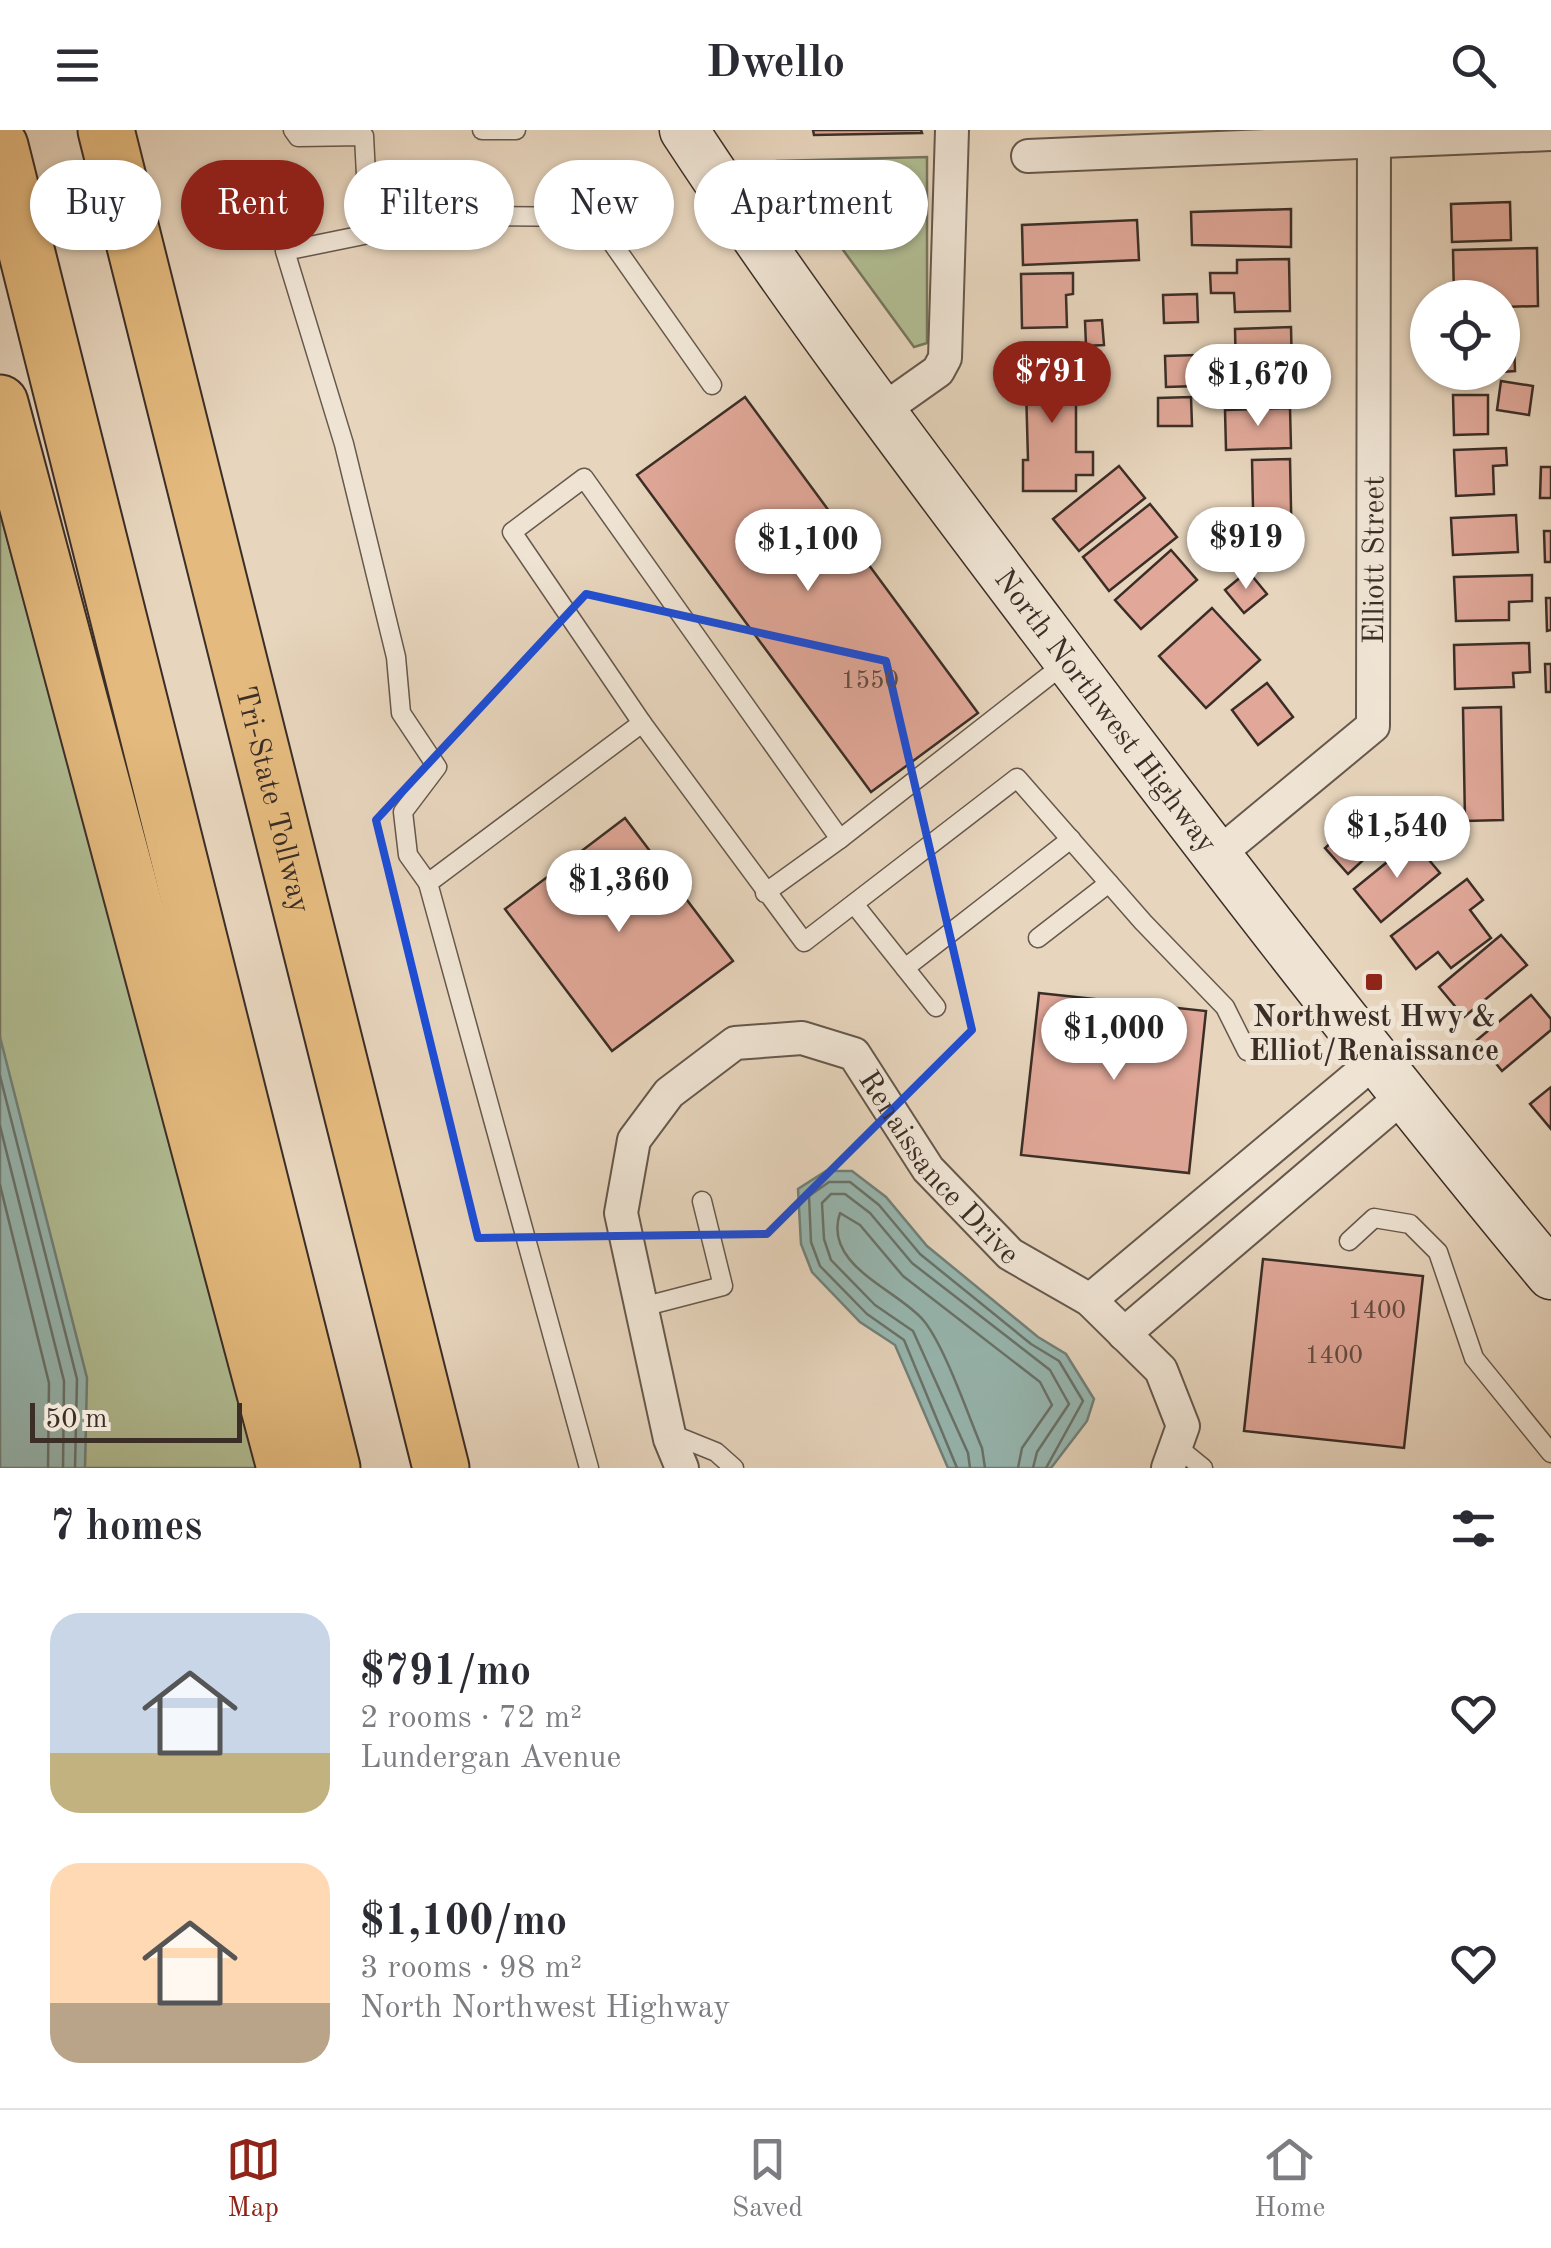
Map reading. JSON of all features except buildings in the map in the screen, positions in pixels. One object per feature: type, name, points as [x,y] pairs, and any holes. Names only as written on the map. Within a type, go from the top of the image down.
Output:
[{"type":"highway","name":"Tri-State Tollway","points":[[106,130],[441,1468]]},
{"type":"highway","points":[[0,146],[332,1468]]},
{"type":"highway","points":[[0,403],[285,1468]]},
{"type":"main road","name":"North Northwest Highway","points":[[684,130],[752,234],[880,412],[1068,661],[1389,1079],[1551,1274]]},
{"type":"street","points":[[880,412],[938,371],[945,358],[952,130]]},
{"type":"street","points":[[1028,156],[1374,136],[1551,134]]},
{"type":"street","name":"Elliott Street","points":[[1216,856],[1373,726],[1374,136]]},
{"type":"street","name":"Renaissance Drive","points":[[682,1468],[669,1432],[621,1213],[634,1140],[669,1092],[735,1043],[802,1038],[854,1054],[928,1169],[1010,1254],[1090,1300],[1161,1370],[1183,1426],[1172,1457]]},
{"type":"street","points":[[1090,1300],[1389,1079]]},
{"type":"street","points":[[1124,1334],[1389,1079]]},
{"type":"lane","points":[[293,130],[298,137],[368,133],[369,160]]},
{"type":"lane","points":[[482,130],[516,130]]},
{"type":"lane","points":[[514,216],[594,217],[712,385]]},
{"type":"lane","points":[[344,239],[285,251],[334,405],[396,657],[400,713],[437,767],[403,812],[408,855],[428,883],[589,1468]]},
{"type":"lane","points":[[840,839],[584,478],[512,532],[642,723],[804,942],[1017,778],[1225,1006],[1247,1051]]},
{"type":"lane","points":[[766,893],[1068,661]]},
{"type":"lane","points":[[428,883],[642,723]]},
{"type":"lane","points":[[905,968],[1070,840]]},
{"type":"lane","points":[[1038,938],[1109,883]]},
{"type":"lane","points":[[854,904],[936,1007]]},
{"type":"lane","points":[[642,1307],[723,1286],[702,1201]]},
{"type":"lane","points":[[1350,1241],[1374,1218],[1410,1224],[1438,1252],[1474,1358],[1551,1453]]},
{"type":"lane","points":[[669,1432],[716,1452],[734,1468]]},
{"type":"lane","points":[[1172,1457],[1203,1468]]},
{"type":"highlighted area","points":[[586,594],[886,661],[972,1030],[767,1234],[478,1238],[376,820]]},
{"type":"green space","points":[[927,157],[927,160],[815,160]]},
{"type":"green space","points":[[843,250],[927,250],[927,343],[914,347]]},
{"type":"green space","points":[[0,512],[259,1468],[0,1468]]},
{"type":"water","points":[[0,1037],[87,1378],[85,1468],[0,1468]]},
{"type":"water","points":[[826,1171],[852,1171],[886,1197],[927,1246],[1038,1337],[1066,1354],[1094,1399],[1087,1421],[1051,1468],[948,1468],[895,1345],[860,1322],[812,1272],[801,1244],[798,1189]]},
{"type":"place","name":"Northwest Hwy & Elliot/Renaissance","points":[[1374,982]]}]
